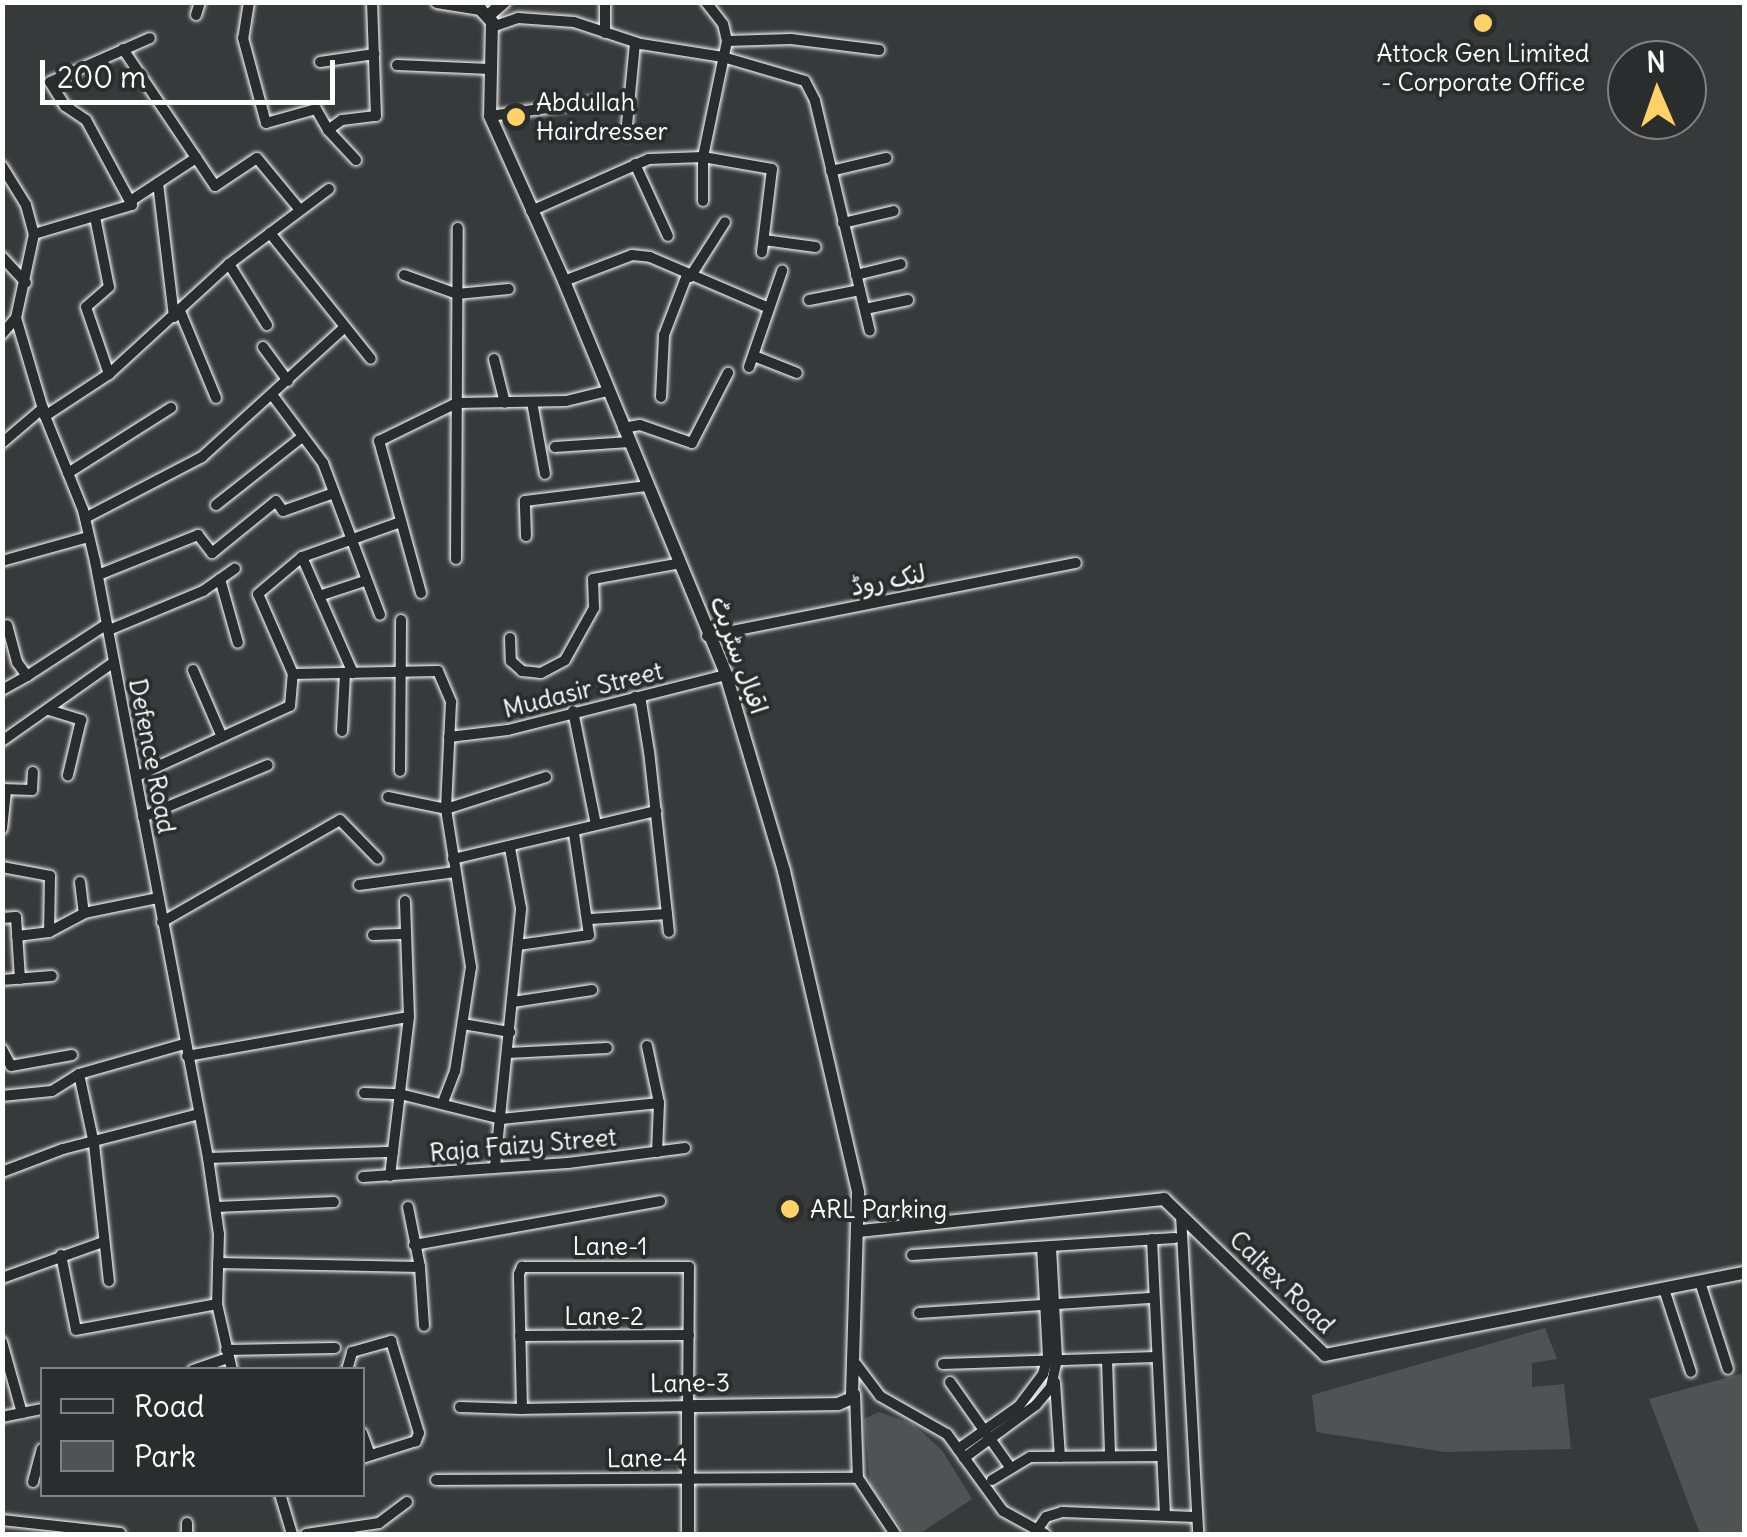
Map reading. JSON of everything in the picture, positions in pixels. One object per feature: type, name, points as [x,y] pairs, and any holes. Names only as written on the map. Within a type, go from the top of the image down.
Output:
[{"type":"street","points":[[196,15],[200,2]]},
{"type":"street","points":[[249,2],[243,38],[266,123],[274,124],[316,109],[328,130],[356,160]]},
{"type":"street","points":[[328,130],[342,120],[376,116],[372,2]]},
{"type":"street","points":[[437,2],[480,9],[490,21]]},
{"type":"street","points":[[490,21],[504,2]]},
{"type":"street","points":[[605,33],[606,2]]},
{"type":"street","points":[[703,201],[703,157],[727,40],[723,24],[706,2]]},
{"type":"street","points":[[490,21],[546,18],[635,43],[723,57],[805,81],[815,101],[870,332]]},
{"type":"street","name":"اقبال سٹریٹ","points":[[490,21],[490,116],[564,281],[726,675],[784,871],[856,1181],[860,1231],[855,1392]]},
{"type":"street","points":[[132,200],[86,120],[65,106],[50,82],[150,38]]},
{"type":"street","points":[[727,40],[792,39],[879,50]]},
{"type":"street","points":[[626,135],[635,43]]},
{"type":"street","points":[[123,49],[217,187],[254,158],[261,159],[300,210]]},
{"type":"street","points":[[320,62],[374,54]]},
{"type":"street","points":[[396,64],[490,69]]},
{"type":"street","points":[[490,116],[598,101]]},
{"type":"street","points":[[531,211],[648,159],[703,157],[772,170],[763,246],[816,248]]},
{"type":"street","points":[[34,234],[128,208],[132,200],[196,158]]},
{"type":"street","points":[[831,171],[886,158]]},
{"type":"street","points":[[635,164],[668,236]]},
{"type":"street","points":[[2,166],[26,205],[34,234],[16,318],[2,334]]},
{"type":"street","points":[[158,183],[177,314],[216,398]]},
{"type":"street","points":[[2,443],[44,412],[110,374],[230,264],[328,189]]},
{"type":"street","points":[[843,223],[894,211]]},
{"type":"street","points":[[95,217],[109,286],[86,307],[110,374]]},
{"type":"street","points":[[661,397],[664,335],[689,276],[726,222]]},
{"type":"street","points":[[456,559],[458,228]]},
{"type":"street","points":[[270,233],[371,359]]},
{"type":"street","points":[[564,281],[632,255],[650,257],[769,308]]},
{"type":"street","points":[[2,257],[26,283]]},
{"type":"street","points":[[230,264],[267,325]]},
{"type":"street","points":[[856,275],[901,264]]},
{"type":"street","points":[[782,271],[751,362],[797,373]]},
{"type":"street","points":[[404,275],[457,294],[508,288]]},
{"type":"street","points":[[810,300],[860,290]]},
{"type":"street","points":[[864,310],[908,300]]},
{"type":"street","name":"Defence Road","points":[[16,318],[44,412],[85,518],[98,574],[216,1206],[217,1304],[228,1359]]},
{"type":"street","points":[[85,518],[202,457],[345,327]]},
{"type":"street","points":[[263,347],[288,381]]},
{"type":"street","points":[[494,359],[505,402]]},
{"type":"street","points":[[623,428],[640,425],[692,442],[728,374]]},
{"type":"street","points":[[422,594],[379,440],[457,403],[566,401],[607,391]]},
{"type":"street","points":[[273,396],[324,463],[380,615]]},
{"type":"street","points":[[532,402],[545,474]]},
{"type":"street","points":[[68,472],[171,408]]},
{"type":"street","points":[[216,505],[302,436]]},
{"type":"street","points":[[555,446],[630,442]]},
{"type":"street","points":[[526,536],[525,500],[648,486]]},
{"type":"street","points":[[98,574],[198,534],[212,553],[276,500],[283,511],[334,493]]},
{"type":"street","points":[[137,776],[290,706],[293,674],[258,594],[302,557],[401,522]]},
{"type":"street","points":[[2,561],[88,537]]},
{"type":"street","points":[[302,557],[349,673],[342,732]]},
{"type":"street","points":[[510,638],[512,662],[522,671],[540,673],[565,660],[594,608],[594,579],[681,563]]},
{"type":"street","name":"لنک روڈ","points":[[707,636],[1076,563]]},
{"type":"street","points":[[2,690],[108,627],[203,591],[235,570]]},
{"type":"street","points":[[220,579],[238,643]]},
{"type":"street","points":[[319,596],[365,581]]},
{"type":"street","points":[[2,612],[17,662],[28,676]]},
{"type":"street","points":[[400,771],[401,620]]},
{"type":"street","points":[[2,742],[114,662]]},
{"type":"street","points":[[193,670],[222,737]]},
{"type":"street","points":[[293,674],[438,671],[450,702],[446,809],[471,967],[463,1024],[443,1102]]},
{"type":"street","name":"Mudasir Street","points":[[448,738],[508,730],[726,675]]},
{"type":"street","points":[[634,697],[641,702],[669,932]]},
{"type":"street","points":[[50,710],[82,720],[68,776]]},
{"type":"street","points":[[573,711],[596,825]]},
{"type":"street","points":[[143,817],[268,765]]},
{"type":"street","points":[[2,830],[4,790],[32,790],[33,772]]},
{"type":"street","points":[[388,798],[446,809],[546,777]]},
{"type":"street","points":[[359,885],[454,866],[656,810]]},
{"type":"street","points":[[162,922],[340,820],[378,859]]},
{"type":"street","points":[[518,945],[589,935],[590,920],[574,833]]},
{"type":"street","points":[[495,1166],[521,908],[510,848]]},
{"type":"street","points":[[2,867],[50,876],[49,932]]},
{"type":"street","points":[[80,882],[84,914]]},
{"type":"street","points":[[16,936],[49,932],[84,914],[158,898]]},
{"type":"street","points":[[390,1176],[409,1018],[405,900]]},
{"type":"street","points":[[590,920],[667,914]]},
{"type":"street","points":[[2,918],[16,917],[20,978]]},
{"type":"street","points":[[372,935],[406,934]]},
{"type":"street","points":[[2,980],[52,976]]},
{"type":"street","points":[[513,1002],[592,990]]},
{"type":"street","points":[[2,1096],[52,1092],[79,1074],[186,1050],[409,1018]]},
{"type":"street","points":[[463,1024],[510,1032]]},
{"type":"street","points":[[647,1046],[659,1103],[658,1152]]},
{"type":"street","points":[[508,1053],[606,1048]]},
{"type":"street","points":[[2,1049],[11,1066],[72,1056]]},
{"type":"street","points":[[79,1074],[94,1144],[108,1281]]},
{"type":"street","points":[[364,1093],[400,1094],[443,1102],[500,1119],[659,1103]]},
{"type":"street","points":[[2,1172],[63,1149],[199,1114]]},
{"type":"street","name":"Raja Faizy Street","points":[[363,1177],[685,1148]]},
{"type":"street","points":[[208,1158],[393,1152]]},
{"type":"street","name":"Caltex Road","points":[[860,1231],[1164,1198],[1324,1355],[1744,1276]]},
{"type":"street","points":[[216,1206],[334,1202]]},
{"type":"street","points":[[414,1245],[660,1202]]},
{"type":"street","points":[[408,1207],[420,1267],[424,1326]]},
{"type":"street","points":[[1181,1215],[1198,1534]]},
{"type":"street","points":[[912,1255],[1174,1238]]},
{"type":"street","points":[[1152,1239],[1165,1515]]},
{"type":"street","points":[[2,1278],[103,1242]]},
{"type":"street","points":[[1047,1246],[1060,1457]]},
{"type":"street","points":[[62,1255],[76,1330],[217,1304]]},
{"type":"street","points":[[218,1263],[420,1267]]},
{"type":"street","name":"Lane-1","points":[[520,1336],[519,1274],[522,1268],[531,1266],[689,1267],[689,1335]]},
{"type":"street","points":[[1700,1282],[1728,1369]]},
{"type":"street","points":[[1664,1288],[1691,1372]]},
{"type":"street","points":[[919,1313],[1154,1298]]},
{"type":"street","points":[[688,1534],[689,1335]]},
{"type":"street","name":"Lane-2","points":[[520,1336],[689,1335]]},
{"type":"street","points":[[520,1336],[522,1409]]},
{"type":"street","points":[[348,1367],[352,1352],[391,1341],[420,1433],[416,1441],[366,1456]]},
{"type":"street","points":[[2,1342],[22,1413]]},
{"type":"street","points":[[203,1367],[228,1359],[335,1348]]},
{"type":"street","points":[[943,1364],[1156,1357]]},
{"type":"street","points":[[1107,1359],[1110,1456]]},
{"type":"street","points":[[988,1434],[1026,1398],[1052,1360]]},
{"type":"street","points":[[856,1364],[880,1396],[934,1424],[1003,1511],[1041,1532],[1046,1517],[1062,1512],[1197,1517]]},
{"type":"street","points":[[961,1454],[1045,1397],[1054,1376]]},
{"type":"street","points":[[950,1382],[1010,1466]]},
{"type":"street","points":[[855,1392],[858,1478],[895,1534]]},
{"type":"street","name":"Lane-3","points":[[460,1407],[838,1404],[855,1392]]},
{"type":"street","points":[[2,1417],[40,1410]]},
{"type":"street","points":[[33,1482],[40,1456]]},
{"type":"street","points":[[992,1480],[1030,1457],[1161,1456]]},
{"type":"street","name":"Lane-4","points":[[436,1480],[858,1478]]},
{"type":"street","points":[[281,1497],[292,1534]]},
{"type":"street","points":[[306,1534],[380,1523],[407,1502]]},
{"type":"street","points":[[2,1520],[120,1534]]},
{"type":"green space","points":[[1545,1328],[1557,1359],[1532,1363],[1532,1387],[1564,1384],[1571,1449],[1445,1452],[1316,1432],[1312,1395]]},
{"type":"green space","points":[[1744,1373],[1744,1534],[1700,1534],[1649,1399]]},
{"type":"green space","points":[[879,1412],[913,1424],[942,1450],[972,1499],[919,1534],[906,1534],[870,1485],[864,1419]]},
{"type":"place","name":"Attock Gen Limited - Corporate Office","points":[[1483,23]]},
{"type":"place","name":"Abdullah Hairdresser","points":[[516,117]]},
{"type":"place","name":"ARL Parking","points":[[790,1209]]}]
